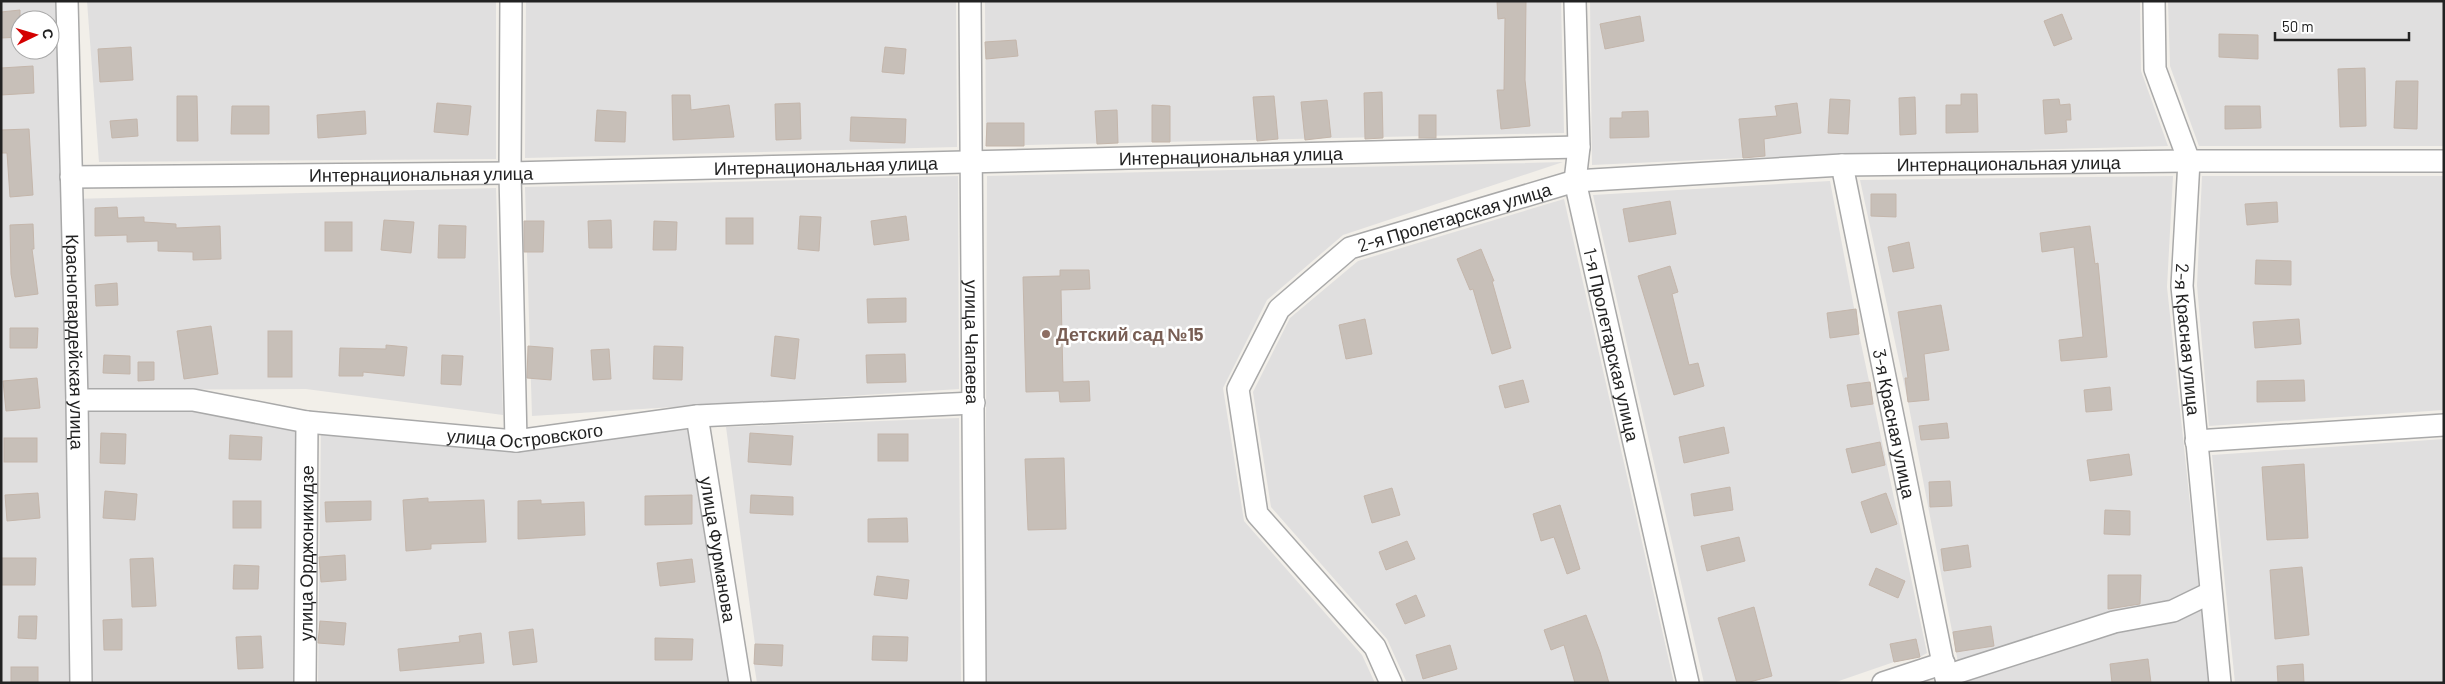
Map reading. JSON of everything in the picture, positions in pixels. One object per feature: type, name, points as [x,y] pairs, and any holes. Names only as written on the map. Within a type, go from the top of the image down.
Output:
[{"type":"street","name":"Красногвардейская улица","points":[[67,1],[77,400],[81,683]]},
{"type":"street","points":[[511,1],[510,173],[516,441]]},
{"type":"street","name":"улица Чапаева","points":[[970,1],[975,683]]},
{"type":"street","name":"1-я Пролетарская улица","points":[[1575,1],[1580,147],[1575,181],[1688,683]]},
{"type":"street","name":"2-я Красная улица","points":[[2154,1],[2155,69],[2188,161],[2182,286],[2220,683]]},
{"type":"street","name":"Интернациональная улица","points":[[71,177],[510,173],[1580,147]]},
{"type":"street","name":"Интернациональная улица","points":[[1575,181],[1842,165],[2188,161],[2444,161]]},
{"type":"street","name":"3-я Красная улица","points":[[1842,165],[1946,674]]},
{"type":"street","name":"2-я Пролетарская улица","points":[[1391,683],[1374,647],[1257,514],[1238,389],[1279,309],[1350,248],[1575,181]]},
{"type":"street","name":"улица Островского","points":[[77,400],[193,400],[307,422],[516,441],[697,416],[974,403]]},
{"type":"street","name":"улица Фурманова","points":[[697,416],[740,683]]},
{"type":"street","name":"улица Орджоникидзе","points":[[304,683],[307,422]]},
{"type":"street","points":[[2196,441],[2444,425]]},
{"type":"street","points":[[1883,683],[1946,674],[2114,622],[2173,611],[2210,593]]},
{"type":"shaded area","points":[[1,1],[58,1],[59,10],[10,10],[10,60],[60,60],[60,29],[72,199],[496,188],[503,415],[306,389],[77,390],[75,683],[1,683]]},
{"type":"shaded area","points":[[87,1],[496,1],[496,159],[99,162]]},
{"type":"shaded area","points":[[526,1],[956,1],[957,147],[525,158]]},
{"type":"shaded area","points":[[985,1],[1561,1],[1564,133],[986,146]]},
{"type":"shaded area","points":[[1590,1],[2140,1],[2141,71],[2168,146],[1743,158],[1592,165]]},
{"type":"shaded area","points":[[2168,1],[2444,1],[2444,146],[2199,146],[2170,66]]},
{"type":"shaded area","points":[[1563,162],[1343,235],[1267,300],[1223,388],[1244,521],[1362,655],[1375,683],[985,683],[987,176]]},
{"type":"shaded area","points":[[958,176],[959,389],[532,416],[525,187]]},
{"type":"shaded area","points":[[2173,176],[2167,287],[2209,683],[1962,683],[1908,402],[1860,180]]},
{"type":"shaded area","points":[[2202,176],[2444,176],[2444,410],[2209,426],[2197,285]]},
{"type":"shaded area","points":[[1830,181],[1859,334],[1927,653],[1920,657],[1894,662],[1833,683],[1704,683],[1593,195]]},
{"type":"shaded area","points":[[1564,199],[1674,683],[1407,683],[1387,639],[1271,507],[1253,392],[1290,318],[1358,261]]},
{"type":"shaded area","points":[[77,407],[298,411],[298,683],[84,683]]},
{"type":"shaded area","points":[[959,418],[961,683],[757,683],[754,664],[755,644],[726,427]]},
{"type":"shaded area","points":[[321,421],[516,446],[696,429],[728,683],[318,683]]},
{"type":"shaded area","points":[[2444,439],[2444,683],[2235,683],[2212,455]]},
{"type":"building","points":[[1497,1],[1526,1],[1525,80],[1530,126],[1501,129],[1497,90],[1504,90],[1505,18],[1498,19]]},
{"type":"building","points":[[10,11],[10,38],[1,38],[1,12]]},
{"type":"building","points":[[2062,14],[2072,39],[2054,46],[2044,21]]},
{"type":"building","points":[[1640,16],[1644,41],[1605,49],[1600,24]]},
{"type":"building","points":[[2219,34],[2258,35],[2258,59],[2219,57]]},
{"type":"building","points":[[1016,40],[1018,56],[986,59],[985,42]]},
{"type":"building","points":[[131,47],[133,80],[100,82],[98,49]]},
{"type":"building","points":[[885,47],[906,49],[904,74],[882,72]]},
{"type":"building","points":[[33,66],[34,93],[1,95],[1,68]]},
{"type":"building","points":[[2365,68],[2366,126],[2340,127],[2338,69]]},
{"type":"building","points":[[2396,81],[2418,81],[2417,129],[2394,128]]},
{"type":"building","points":[[1382,92],[1383,138],[1365,139],[1364,93]]},
{"type":"building","points":[[1961,94],[1977,94],[1978,132],[1946,133],[1946,105],[1961,105]]},
{"type":"building","points":[[672,95],[690,95],[691,110],[729,105],[734,137],[673,140]]},
{"type":"building","points":[[177,96],[197,96],[198,141],[177,141]]},
{"type":"building","points":[[1274,96],[1278,139],[1257,141],[1253,97]]},
{"type":"building","points":[[1915,97],[1916,134],[1900,135],[1899,98]]},
{"type":"building","points":[[1830,99],[1850,100],[1848,134],[1828,133]]},
{"type":"building","points":[[2059,99],[2060,105],[2070,104],[2071,120],[2066,120],[2067,132],[2045,134],[2043,100]]},
{"type":"building","points":[[1327,100],[1331,137],[1305,140],[1301,102]]},
{"type":"building","points":[[437,103],[471,106],[468,135],[434,132]]},
{"type":"building","points":[[800,103],[801,139],[776,140],[775,104]]},
{"type":"building","points":[[1797,103],[1801,133],[1764,139],[1765,156],[1743,158],[1739,119],[1777,116],[1775,106]]},
{"type":"building","points":[[1152,105],[1170,106],[1170,142],[1152,142]]},
{"type":"building","points":[[232,106],[269,106],[269,134],[231,134]]},
{"type":"building","points":[[2225,106],[2260,106],[2261,128],[2225,129]]},
{"type":"building","points":[[597,110],[626,112],[625,142],[595,141]]},
{"type":"building","points":[[1117,110],[1118,143],[1097,144],[1095,111]]},
{"type":"building","points":[[365,111],[366,134],[318,138],[317,115]]},
{"type":"building","points":[[1648,111],[1649,137],[1610,138],[1610,118],[1622,118],[1622,112]]},
{"type":"building","points":[[1419,115],[1436,115],[1436,138],[1419,138]]},
{"type":"building","points":[[851,117],[906,119],[905,143],[850,141]]},
{"type":"building","points":[[137,119],[138,136],[112,138],[110,121]]},
{"type":"building","points":[[987,123],[1024,123],[1024,146],[986,146]]},
{"type":"building","points":[[29,129],[33,195],[10,197],[7,153],[1,153],[1,130]]},
{"type":"building","points":[[1871,194],[1896,194],[1896,217],[1871,216]]},
{"type":"building","points":[[1670,201],[1676,234],[1629,242],[1623,209]]},
{"type":"building","points":[[2277,202],[2278,222],[2247,225],[2245,204]]},
{"type":"building","points":[[117,207],[118,218],[144,217],[144,222],[176,224],[176,228],[220,226],[221,259],[193,260],[193,252],[158,251],[158,241],[127,242],[127,235],[95,236],[95,208]]},
{"type":"building","points":[[800,216],[821,217],[819,251],[798,249]]},
{"type":"building","points":[[906,216],[909,240],[874,245],[871,221]]},
{"type":"building","points":[[726,218],[753,218],[753,244],[726,244]]},
{"type":"building","points":[[384,220],[414,222],[411,253],[381,250]]},
{"type":"building","points":[[611,220],[612,248],[589,248],[588,221]]},
{"type":"building","points":[[524,221],[544,221],[543,252],[524,252]]},
{"type":"building","points":[[654,221],[677,222],[676,250],[653,250]]},
{"type":"building","points":[[325,222],[352,222],[352,251],[325,251]]},
{"type":"building","points":[[33,224],[34,249],[32,249],[38,294],[15,297],[11,274],[10,225]]},
{"type":"building","points":[[439,225],[466,226],[465,258],[438,258]]},
{"type":"building","points":[[2090,226],[2095,264],[2098,263],[2107,357],[2061,361],[2059,340],[2083,337],[2074,247],[2042,252],[2040,233]]},
{"type":"building","points":[[1909,242],[1914,268],[1893,272],[1888,247]]},
{"type":"building","points":[[1481,249],[1494,281],[1492,281],[1511,348],[1492,354],[1473,289],[1470,290],[1457,259]]},
{"type":"building","points":[[2256,260],[2291,261],[2291,285],[2255,284]]},
{"type":"building","points":[[1670,266],[1678,292],[1672,294],[1689,365],[1698,363],[1704,386],[1674,395],[1638,276]]},
{"type":"building","points":[[1060,270],[1089,270],[1090,289],[1061,290],[1063,382],[1089,381],[1090,401],[1060,402],[1059,391],[1026,392],[1023,277],[1060,276]]},
{"type":"building","points":[[117,283],[118,305],[96,306],[95,285]]},
{"type":"building","points":[[906,298],[906,322],[868,323],[867,299]]},
{"type":"building","points":[[1941,305],[1949,350],[1924,354],[1929,400],[1908,402],[1905,378],[1908,378],[1898,312]]},
{"type":"building","points":[[1856,309],[1859,334],[1830,338],[1827,313]]},
{"type":"building","points":[[1365,319],[1372,354],[1346,359],[1339,325]]},
{"type":"building","points":[[2299,319],[2301,344],[2255,348],[2253,322]]},
{"type":"building","points":[[211,326],[218,374],[184,379],[177,331]]},
{"type":"building","points":[[10,328],[38,328],[37,348],[10,348]]},
{"type":"building","points":[[268,331],[292,331],[292,377],[268,377]]},
{"type":"building","points":[[775,336],[799,339],[795,379],[771,376]]},
{"type":"building","points":[[386,345],[407,347],[404,376],[363,372],[363,376],[339,376],[340,348],[386,349]]},
{"type":"building","points":[[528,346],[553,348],[551,380],[527,378]]},
{"type":"building","points":[[654,346],[683,347],[682,380],[653,379]]},
{"type":"building","points":[[609,349],[611,379],[593,380],[591,350]]},
{"type":"building","points":[[905,354],[906,382],[867,383],[866,355]]},
{"type":"building","points":[[104,355],[130,356],[130,374],[103,373]]},
{"type":"building","points":[[442,355],[463,356],[461,385],[441,384]]},
{"type":"building","points":[[138,362],[154,362],[154,380],[138,381]]},
{"type":"building","points":[[37,378],[40,408],[6,411],[3,381]]},
{"type":"building","points":[[1523,380],[1529,402],[1505,408],[1499,386]]},
{"type":"building","points":[[2304,380],[2305,401],[2257,402],[2257,381]]},
{"type":"building","points":[[1870,382],[1873,404],[1851,407],[1847,385]]},
{"type":"building","points":[[2110,387],[2112,410],[2086,412],[2084,390]]},
{"type":"building","points":[[1947,423],[1949,438],[1921,440],[1919,426]]},
{"type":"building","points":[[1724,427],[1729,453],[1684,463],[1679,437]]},
{"type":"building","points":[[101,433],[126,434],[125,464],[100,463]]},
{"type":"building","points":[[750,433],[793,436],[791,465],[748,462]]},
{"type":"building","points":[[878,434],[908,434],[908,461],[878,461]]},
{"type":"building","points":[[230,435],[262,437],[261,460],[229,459]]},
{"type":"building","points":[[4,438],[37,438],[37,462],[4,462]]},
{"type":"building","points":[[1880,442],[1885,465],[1852,473],[1846,449]]},
{"type":"building","points":[[2129,454],[2132,475],[2090,481],[2087,460]]},
{"type":"building","points":[[1064,458],[1066,529],[1028,530],[1025,459]]},
{"type":"building","points":[[2304,464],[2308,538],[2267,540],[2262,467]]},
{"type":"building","points":[[1950,481],[1952,506],[1930,507],[1929,482]]},
{"type":"building","points":[[1730,487],[1733,510],[1694,516],[1691,494]]},
{"type":"building","points":[[1392,488],[1400,515],[1372,523],[1364,496]]},
{"type":"building","points":[[105,491],[137,494],[135,520],[103,518]]},
{"type":"building","points":[[38,493],[40,518],[7,521],[5,495]]},
{"type":"building","points":[[1886,493],[1897,524],[1871,533],[1861,502]]},
{"type":"building","points":[[692,495],[692,524],[645,525],[645,496]]},
{"type":"building","points":[[751,495],[793,497],[793,515],[750,513]]},
{"type":"building","points":[[428,498],[428,502],[484,500],[486,542],[431,544],[431,549],[406,551],[403,500]]},
{"type":"building","points":[[541,500],[541,504],[584,502],[585,535],[518,539],[518,501]]},
{"type":"building","points":[[233,501],[261,501],[261,528],[233,528]]},
{"type":"building","points":[[371,501],[371,520],[326,522],[325,502]]},
{"type":"building","points":[[1560,505],[1580,569],[1567,574],[1554,537],[1541,541],[1533,514]]},
{"type":"building","points":[[2105,510],[2130,511],[2130,535],[2104,534]]},
{"type":"building","points":[[907,518],[908,542],[868,542],[868,519]]},
{"type":"building","points":[[1739,537],[1745,561],[1707,571],[1701,546]]},
{"type":"building","points":[[1407,541],[1415,559],[1386,570],[1379,552]]},
{"type":"building","points":[[1968,545],[1971,567],[1944,571],[1941,549]]},
{"type":"building","points":[[345,555],[346,580],[321,582],[319,557]]},
{"type":"building","points":[[1,558],[36,558],[35,585],[1,585]]},
{"type":"building","points":[[153,558],[156,606],[132,607],[130,559]]},
{"type":"building","points":[[692,559],[695,582],[660,586],[657,563]]},
{"type":"building","points":[[234,565],[259,566],[258,589],[233,589]]},
{"type":"building","points":[[2302,567],[2309,635],[2275,639],[2270,570]]},
{"type":"building","points":[[1876,568],[1905,581],[1898,598],[1869,585]]},
{"type":"building","points":[[2108,575],[2141,575],[2140,604],[2108,609]]},
{"type":"building","points":[[877,576],[909,580],[907,599],[874,595]]},
{"type":"building","points":[[1416,595],[1425,616],[1405,624],[1396,604]]},
{"type":"building","points":[[1754,607],[1772,676],[1746,683],[1737,683],[1718,618]]},
{"type":"building","points":[[1586,615],[1609,683],[1575,683],[1564,645],[1551,650],[1544,630]]},
{"type":"building","points":[[19,616],[37,616],[36,639],[18,638]]},
{"type":"building","points":[[122,619],[122,650],[104,650],[103,620]]},
{"type":"building","points":[[320,621],[346,623],[344,645],[318,643]]},
{"type":"building","points":[[1991,626],[1994,646],[1956,652],[1953,632]]},
{"type":"building","points":[[533,629],[537,662],[513,665],[509,632]]},
{"type":"building","points":[[481,633],[484,663],[400,671],[398,649],[460,642],[459,636]]},
{"type":"building","points":[[261,636],[263,668],[238,669],[236,637]]},
{"type":"building","points":[[873,636],[908,637],[907,661],[872,660]]},
{"type":"building","points":[[655,638],[693,639],[692,660],[655,660]]},
{"type":"building","points":[[1916,639],[1920,657],[1894,662],[1890,644]]},
{"type":"building","points":[[755,644],[783,645],[782,666],[754,664]]},
{"type":"building","points":[[1450,645],[1457,669],[1423,679],[1416,655]]},
{"type":"building","points":[[2148,659],[2151,683],[2112,683],[2110,664]]},
{"type":"building","points":[[2303,664],[2304,683],[2278,683],[2277,666]]},
{"type":"building","points":[[11,667],[38,667],[38,683],[11,683]]},
{"type":"place","name":"Детский сад №15","points":[[1046,334]]}]
